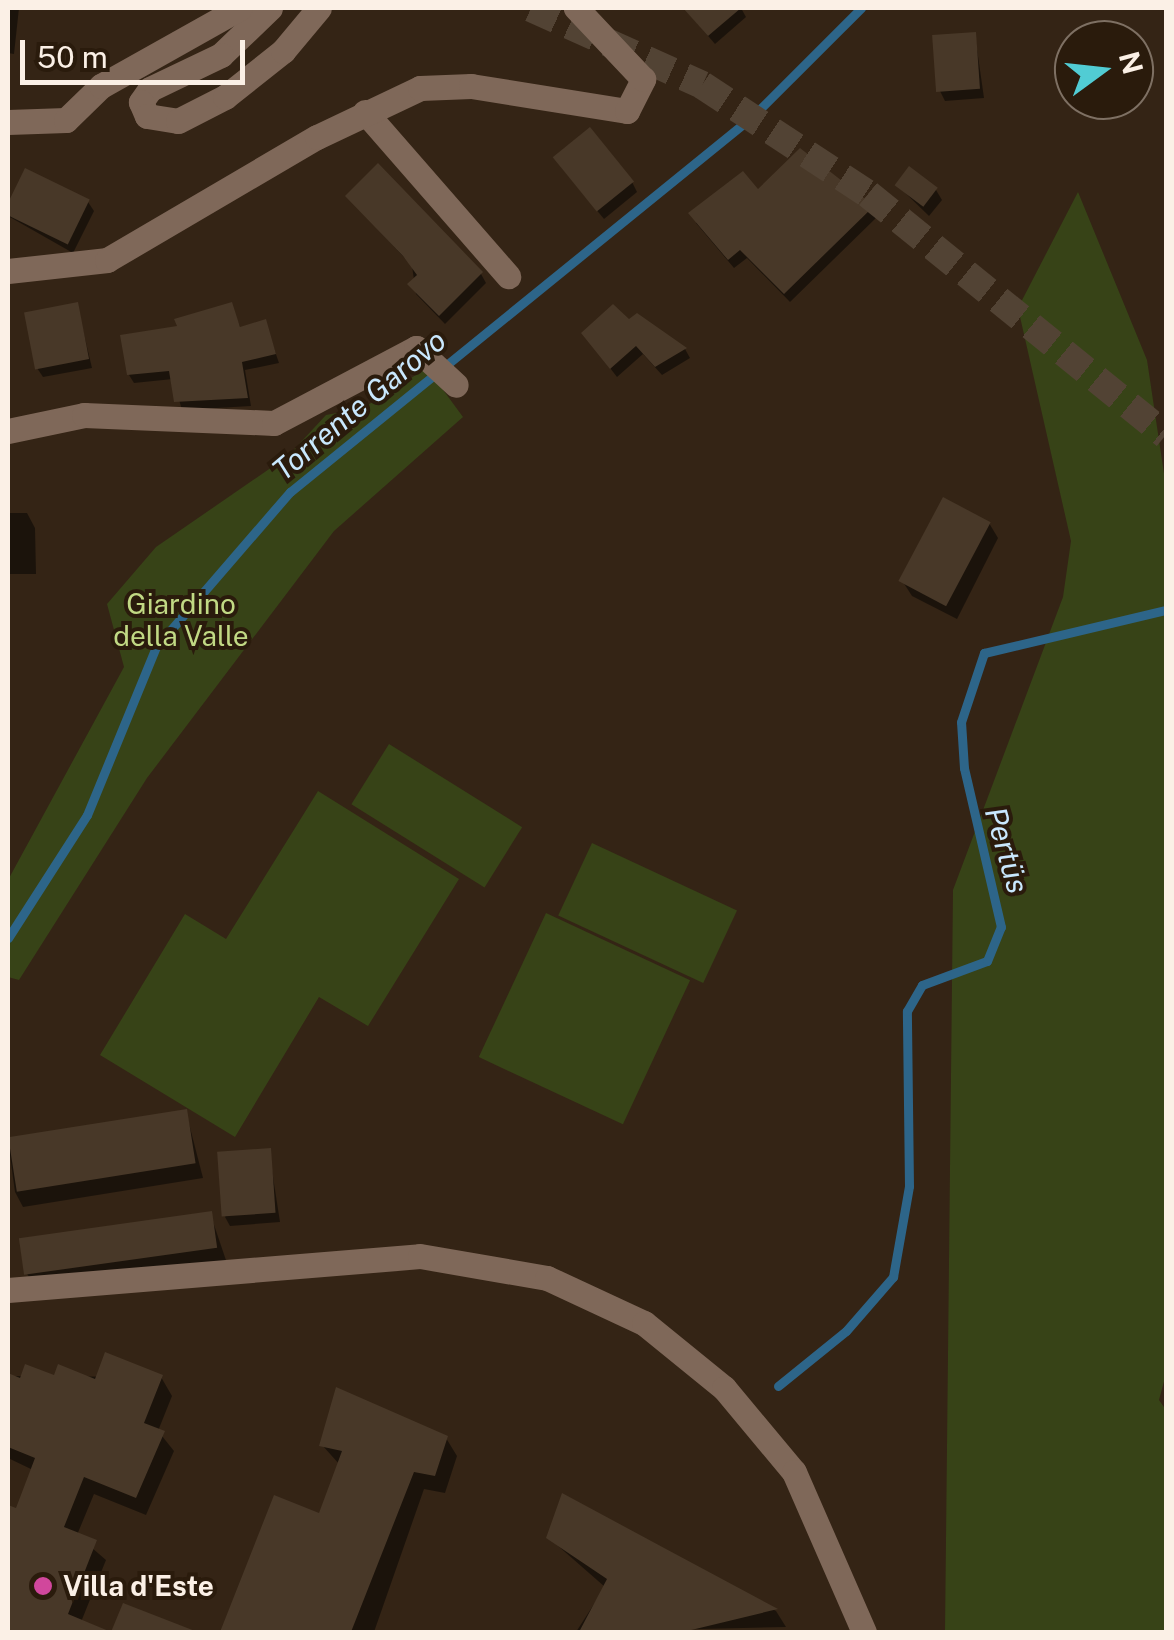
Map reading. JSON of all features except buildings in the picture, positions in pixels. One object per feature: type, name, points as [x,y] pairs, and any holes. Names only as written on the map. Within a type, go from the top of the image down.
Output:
[{"type":"street","points":[[270,8],[221,55],[150,89],[147,116],[178,121],[224,97],[283,51],[318,8]]},
{"type":"street","points":[[8,272],[107,260],[365,112],[420,88],[471,86],[627,111],[643,79],[576,8]]},
{"type":"street","points":[[8,122],[66,120],[101,86],[200,36],[231,9]]},
{"type":"street","points":[[365,112],[508,276]]},
{"type":"street","points":[[8,431],[84,416],[274,423],[416,348],[456,385]]},
{"type":"street","points":[[8,1290],[420,1256],[547,1278],[644,1323],[746,1412],[820,1520],[864,1632]]},
{"type":"green space","points":[[1078,192],[1147,360],[1166,487],[1166,1374],[1159,1400],[1166,1410],[1166,1632],[945,1632],[953,890],[1063,597],[1071,541],[1018,308]]},
{"type":"green space","name":"Giardino della Valle","points":[[427,368],[463,417],[334,531],[147,778],[19,980],[8,977],[8,880],[124,667],[107,604],[156,547],[288,456],[326,415],[363,408]]},
{"type":"green space","points":[[389,744],[522,827],[485,887],[351,804]]},
{"type":"green space","points":[[318,791],[459,879],[368,1026],[319,997],[235,1137],[100,1055],[185,914],[226,939]]},
{"type":"green space","points":[[592,843],[737,911],[703,983],[558,916]]},
{"type":"green space","points":[[546,913],[690,980],[623,1124],[479,1057]]},
{"type":"waterway","name":"Torrente Garovo","points":[[8,938],[87,815],[156,647],[290,492],[753,116],[861,8]]},
{"type":"waterway","name":"Pertüs","points":[[778,1386],[846,1331],[893,1277],[909,1186],[907,1011],[922,985],[987,961],[1001,927],[964,768],[961,722],[984,653],[1166,610]]},
{"type":"tunnel","points":[[531,8],[702,85],[868,194],[1166,435]]},
{"type":"place","name":"Villa d'Este","points":[[43,1586]]}]
